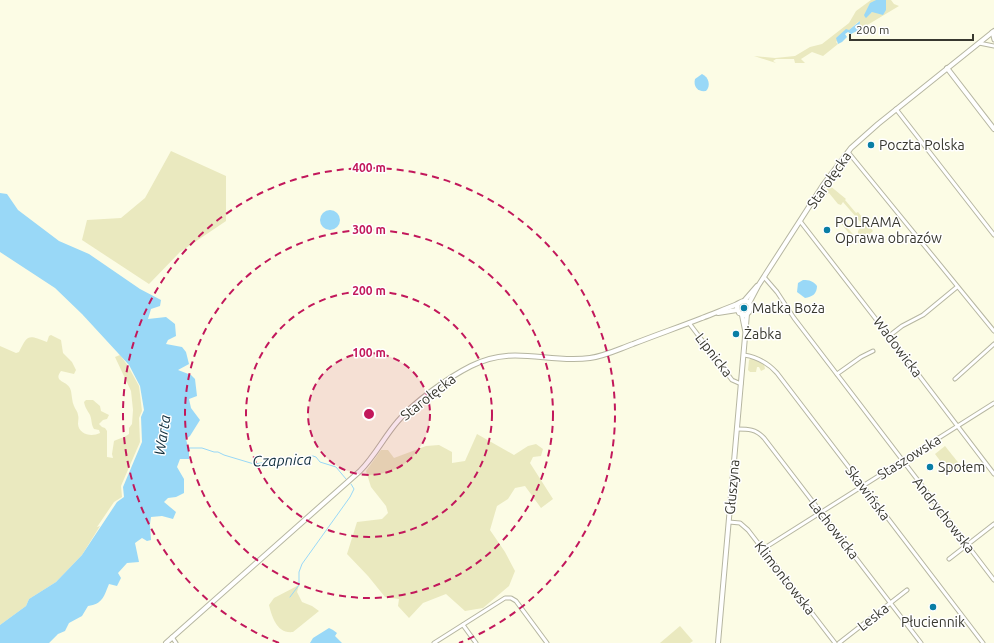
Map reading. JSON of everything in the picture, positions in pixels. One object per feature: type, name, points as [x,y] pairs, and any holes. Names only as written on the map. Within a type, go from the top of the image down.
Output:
[{"type":"street","points":[[993,32],[994,40]]},
{"type":"street","name":"Starołęcka","points":[[749,303],[758,286],[826,181],[848,152],[863,136],[993,32]]},
{"type":"street","points":[[979,43],[994,46]]},
{"type":"street","points":[[947,68],[994,129]]},
{"type":"street","points":[[896,109],[994,235]]},
{"type":"street","points":[[848,152],[994,331]]},
{"type":"street","name":"Wadowicka","points":[[800,221],[994,474]]},
{"type":"street","name":"Andrychowska","points":[[764,277],[777,292],[794,318],[994,580]]},
{"type":"street","name":"Starołęcka","points":[[744,301],[758,286]]},
{"type":"street","points":[[889,336],[902,326],[923,315],[957,287]]},
{"type":"street","points":[[744,301],[749,303],[751,309],[748,314],[742,315],[737,310],[738,304],[744,301]]},
{"type":"street","name":"Starołęcka","points":[[169,640],[360,471],[373,456],[394,425],[410,409],[465,369],[490,358],[508,355],[567,360],[597,357],[738,304]]},
{"type":"street","name":"Starołęcka","points":[[716,313],[737,310]]},
{"type":"street","name":"Głuszyna","points":[[718,643],[748,314]]},
{"type":"street","name":"Głuszyna","points":[[742,315],[746,332]]},
{"type":"street","name":"Lipnicka","points":[[689,323],[732,380],[741,384]]},
{"type":"street","points":[[955,379],[994,344]]},
{"type":"street","points":[[837,374],[861,357],[873,351]]},
{"type":"street","name":"Skawińska","points":[[744,355],[762,361],[774,370],[982,643]]},
{"type":"street","name":"Staszowska","points":[[763,549],[994,403]]},
{"type":"street","name":"Lachowicka","points":[[737,429],[753,430],[760,433],[921,643]]},
{"type":"street","name":"Klimontowska","points":[[729,522],[737,522],[743,525],[835,643]]},
{"type":"street","points":[[949,559],[994,524]]},
{"type":"street","name":"Leska","points":[[839,643],[907,590]]},
{"type":"street","points":[[434,643],[505,598],[511,598],[516,601],[547,643]]},
{"type":"street","points":[[463,625],[476,643]]},
{"type":"street","points":[[169,640],[176,643]]},
{"type":"green space","points":[[871,0],[876,0],[866,17],[872,12],[886,10],[886,0],[891,0],[894,4],[899,6],[859,30],[860,21],[858,22],[836,42],[838,44],[823,56],[812,52],[801,59],[805,63],[795,63],[794,59],[776,59],[773,61],[776,63],[754,56],[775,58],[795,56],[810,47],[822,44],[849,23],[856,11]]},
{"type":"green space","points":[[171,151],[226,176],[226,221],[180,252],[149,284],[82,240],[87,220],[121,218],[145,198]]},
{"type":"green space","points":[[829,185],[846,199],[845,200],[856,213],[858,212],[873,231],[857,244],[841,223],[843,223],[859,241],[858,231],[863,225],[843,202],[841,205],[838,204],[829,193],[826,195],[825,193]]},
{"type":"green space","points":[[51,335],[61,340],[63,353],[72,362],[76,370],[74,374],[61,371],[58,378],[70,387],[73,404],[78,414],[79,428],[83,433],[90,435],[100,433],[99,430],[94,429],[84,402],[86,400],[93,400],[100,406],[101,411],[109,415],[107,419],[103,420],[99,424],[107,431],[107,457],[113,458],[112,454],[114,441],[129,434],[129,428],[132,424],[133,410],[131,391],[115,357],[120,355],[139,386],[142,411],[139,418],[140,442],[121,486],[122,497],[114,502],[97,527],[100,526],[82,555],[56,582],[29,599],[26,606],[0,625],[0,346],[16,353],[19,352],[27,339],[32,337],[47,342],[49,336]]},
{"type":"green space","points":[[751,358],[764,364],[765,369],[761,371],[759,367],[757,367],[756,372],[750,372],[748,370],[749,360]]},
{"type":"green space","points":[[477,434],[514,455],[528,446],[536,444],[543,449],[541,456],[533,457],[530,463],[553,499],[541,508],[525,486],[515,488],[508,499],[497,506],[490,530],[505,552],[515,571],[509,586],[483,608],[465,611],[446,594],[423,603],[409,618],[398,606],[399,599],[385,597],[347,554],[357,522],[382,519],[388,513],[386,506],[371,487],[366,471],[381,450],[388,450],[394,458],[426,446],[439,445],[452,452],[452,463],[465,461]]},
{"type":"green space","points":[[945,446],[961,466],[950,474],[935,454]]},
{"type":"green space","points":[[299,585],[297,592],[302,602],[319,611],[293,632],[287,632],[279,628],[276,624],[269,605],[274,598]]},
{"type":"green space","points":[[680,626],[693,641],[690,643],[660,643]]},
{"type":"water","points":[[876,0],[886,0],[886,10],[883,15],[872,12],[866,18],[864,15],[870,3]]},
{"type":"water","points":[[860,21],[859,30],[851,34],[848,32],[845,34],[847,37],[838,44],[836,38],[846,29],[849,30]]},
{"type":"water","points":[[702,74],[706,77],[708,82],[708,89],[706,91],[698,90],[695,87],[695,79]]},
{"type":"water","name":"Warta","points":[[0,193],[7,194],[18,210],[59,241],[89,254],[140,289],[161,300],[160,306],[151,309],[148,319],[166,317],[175,324],[176,336],[168,340],[166,344],[182,347],[186,352],[189,364],[178,370],[191,375],[195,379],[197,396],[189,399],[191,408],[200,420],[190,436],[186,439],[189,459],[180,459],[177,467],[184,479],[184,493],[176,497],[168,498],[164,502],[176,512],[173,519],[162,516],[151,517],[151,540],[147,541],[142,538],[135,543],[139,562],[127,563],[118,573],[121,578],[117,586],[109,584],[100,601],[88,606],[82,616],[69,623],[65,631],[58,634],[49,643],[0,643],[0,625],[26,606],[29,599],[56,582],[82,555],[117,502],[124,497],[123,487],[142,442],[141,417],[144,410],[140,386],[129,365],[82,314],[55,288],[0,252]]},
{"type":"water","points":[[330,210],[337,213],[340,220],[337,227],[330,230],[323,227],[320,220],[323,213]]},
{"type":"water","points":[[803,280],[811,281],[817,286],[815,293],[810,297],[805,298],[797,292],[798,283]]},
{"type":"water","points":[[329,628],[337,633],[335,636],[342,643],[310,643],[313,638]]},
{"type":"waterway","name":"Czapnica","points":[[189,448],[202,448],[254,464],[313,456],[320,462],[336,467],[346,479]]},
{"type":"waterway","name":"Czapnica","points":[[290,597],[299,585],[299,572],[302,564],[350,497],[354,489],[351,484]]},
{"type":"place","name":"Poczta Polska","points":[[871,145]]},
{"type":"place","name":"POLRAMA Oprawa obrazów","points":[[827,230]]},
{"type":"place","name":"Matka Boża","points":[[744,308]]},
{"type":"place","name":"Żabka","points":[[736,334]]},
{"type":"place","name":"Społem","points":[[930,467]]},
{"type":"place","name":"Płuciennik","points":[[933,607]]}]
